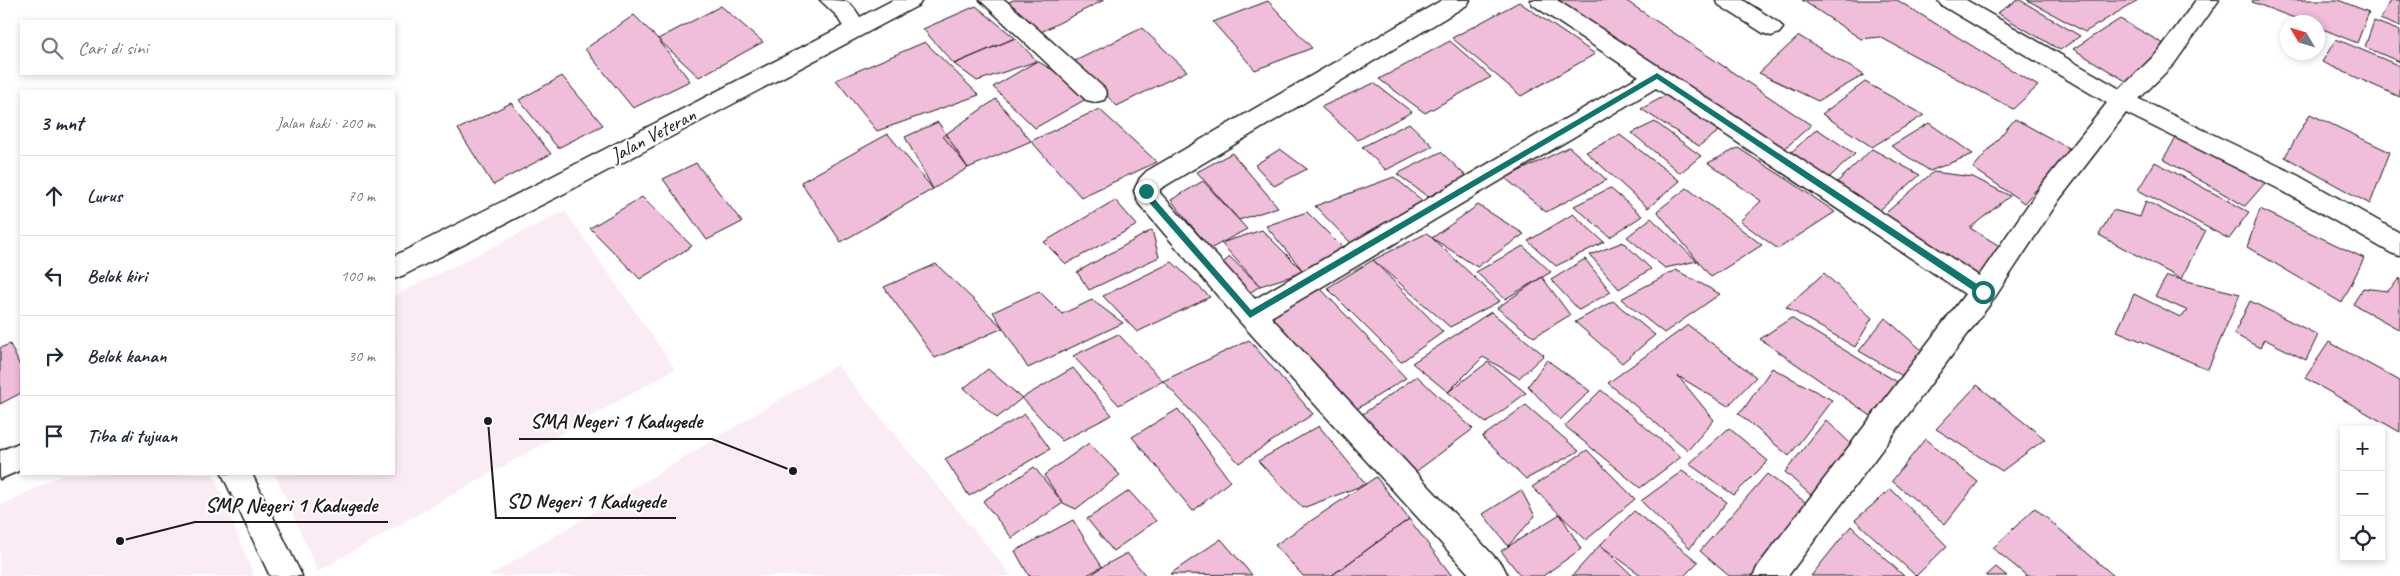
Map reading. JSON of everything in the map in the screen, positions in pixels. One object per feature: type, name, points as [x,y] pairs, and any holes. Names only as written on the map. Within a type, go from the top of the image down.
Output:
[{"type":"main road","points":[[831,0],[844,10],[855,28]]},
{"type":"main road","name":"Jalan Veteran","points":[[395,267],[558,185],[911,0]]},
{"type":"main road","points":[[991,0],[1095,94]]},
{"type":"main road","points":[[1459,0],[1164,173],[1147,186],[1148,197],[1250,315],[1381,459],[1492,576]]},
{"type":"main road","points":[[1541,0],[1983,292]]},
{"type":"main road","points":[[1727,0],[1771,28]]},
{"type":"main road","points":[[1949,0],[2122,101],[2288,182],[2400,246]]},
{"type":"main road","points":[[1769,576],[1983,292],[2050,193],[2122,101],[2166,58],[2208,0]]},
{"type":"main road","points":[[1250,315],[1657,76]]},
{"type":"main road","points":[[0,466],[20,456]]},
{"type":"main road","points":[[237,475],[286,576]]},
{"type":"shaded area","points":[[565,211],[675,369],[318,571],[275,475],[395,475],[395,296]]},
{"type":"shaded area","points":[[837,365],[1012,576],[489,576]]},
{"type":"shaded area","points":[[62,475],[213,475],[254,576],[0,576],[0,506]]},
{"type":"building","points":[[1013,0],[1104,0],[1039,33],[1007,3]]},
{"type":"building","points":[[1558,0],[1625,0],[1811,125],[1781,152]]},
{"type":"building","points":[[1802,0],[1897,0],[2038,86],[2013,109],[1880,37],[1861,39]]},
{"type":"building","points":[[2018,0],[2080,36],[2060,50],[1997,13]]},
{"type":"building","points":[[2027,0],[2138,0],[2085,32]]},
{"type":"building","points":[[2253,0],[2338,0],[2369,12],[2357,43],[2325,30],[2325,15],[2286,15],[2252,2]]},
{"type":"building","points":[[2391,0],[2400,0],[2400,27],[2380,19]]},
{"type":"building","points":[[1268,1],[1312,48],[1255,70],[1213,22]]},
{"type":"building","points":[[1519,2],[1595,54],[1521,96],[1452,38]]},
{"type":"building","points":[[721,6],[763,42],[699,77],[658,39]]},
{"type":"building","points":[[976,6],[1015,38],[954,64],[923,29]]},
{"type":"building","points":[[634,15],[658,39],[690,81],[633,108],[585,49]]},
{"type":"building","points":[[2120,19],[2171,48],[2129,83],[2073,49]]},
{"type":"building","points":[[2374,21],[2400,31],[2400,62],[2365,47]]},
{"type":"building","points":[[1142,28],[1187,71],[1117,106],[1073,62]]},
{"type":"building","points":[[1799,36],[1864,75],[1818,101],[1759,73]]},
{"type":"building","points":[[1015,38],[1037,61],[977,81],[954,64]]},
{"type":"building","points":[[2336,39],[2400,66],[2400,97],[2322,62],[2325,60]]},
{"type":"building","points":[[1450,41],[1491,77],[1425,113],[1379,79]]},
{"type":"building","points":[[925,42],[979,95],[877,131],[836,80]]},
{"type":"building","points":[[1037,61],[1095,94],[1035,128],[993,87]]},
{"type":"building","points":[[562,76],[603,125],[558,148],[519,100]]},
{"type":"building","points":[[1865,82],[1924,115],[1872,147],[1822,114]]},
{"type":"building","points":[[1374,83],[1412,112],[1358,140],[1321,107]]},
{"type":"building","points":[[1670,93],[1719,131],[1699,146],[1641,109]]},
{"type":"building","points":[[996,99],[1031,141],[968,168],[943,136]]},
{"type":"building","points":[[511,103],[551,154],[493,185],[458,129]]},
{"type":"building","points":[[1099,109],[1157,162],[1081,197],[1031,141]]},
{"type":"building","points":[[2310,114],[2390,152],[2370,204],[2285,157]]},
{"type":"building","points":[[2015,119],[2072,150],[2024,203],[1973,168]]},
{"type":"building","points":[[938,122],[968,168],[933,189],[905,137]]},
{"type":"building","points":[[1655,122],[1701,156],[1680,173],[1632,133]]},
{"type":"building","points":[[1409,123],[1433,146],[1386,170],[1362,147]]},
{"type":"building","points":[[1929,123],[1973,154],[1930,171],[1891,146]]},
{"type":"building","points":[[1817,129],[1855,154],[1824,182],[1787,156]]},
{"type":"building","points":[[888,134],[933,189],[841,242],[801,182]]},
{"type":"building","points":[[1620,135],[1680,181],[1648,208],[1586,152]]},
{"type":"building","points":[[2176,138],[2266,182],[2245,206],[2163,159]]},
{"type":"building","points":[[1569,147],[1607,180],[1546,212],[1505,178]]},
{"type":"building","points":[[1738,148],[1835,212],[1778,249],[1740,221],[1761,201],[1708,163]]},
{"type":"building","points":[[1280,149],[1307,169],[1274,186],[1255,165]]},
{"type":"building","points":[[1872,149],[1920,175],[1873,216],[1835,184]]},
{"type":"building","points":[[1441,152],[1467,177],[1428,197],[1397,174]]},
{"type":"building","points":[[1232,153],[1278,207],[1239,220],[1197,172]]},
{"type":"building","points":[[2155,162],[2249,212],[2229,239],[2138,190]]},
{"type":"building","points":[[696,163],[742,222],[707,240],[663,179]]},
{"type":"building","points":[[1933,172],[1973,177],[2010,196],[1970,228],[2003,248],[1978,283],[1880,218]]},
{"type":"building","points":[[1394,177],[1423,201],[1352,244],[1315,206]]},
{"type":"building","points":[[1203,181],[1247,229],[1210,249],[1171,200]]},
{"type":"building","points":[[1610,188],[1642,216],[1610,237],[1574,206]]},
{"type":"building","points":[[1687,188],[1762,245],[1711,277],[1657,211]]},
{"type":"building","points":[[642,197],[692,246],[640,279],[590,228]]},
{"type":"building","points":[[1115,200],[1137,225],[1066,264],[1044,242]]},
{"type":"building","points":[[2146,201],[2205,232],[2181,279],[2099,235],[2113,210],[2140,217]]},
{"type":"building","points":[[1478,205],[1524,234],[1477,267],[1432,238]]},
{"type":"building","points":[[2260,209],[2364,258],[2342,303],[2247,247]]},
{"type":"building","points":[[1307,212],[1347,252],[1304,272],[1266,226]]},
{"type":"building","points":[[1573,214],[1604,242],[1556,266],[1528,241]]},
{"type":"building","points":[[1651,218],[1697,261],[1665,268],[1627,237]]},
{"type":"building","points":[[1152,230],[1159,257],[1089,290],[1077,272]]},
{"type":"building","points":[[1262,230],[1304,272],[1260,286],[1221,243]]},
{"type":"building","points":[[1427,233],[1500,301],[1450,327],[1373,260]]},
{"type":"building","points":[[1623,242],[1651,269],[1619,289],[1590,255]]},
{"type":"building","points":[[1523,246],[1551,272],[1505,299],[1476,272]]},
{"type":"building","points":[[1230,257],[1260,286],[1248,294],[1220,265]]},
{"type":"building","points":[[1585,259],[1611,292],[1579,310],[1551,280]]},
{"type":"building","points":[[1373,260],[1443,332],[1401,362],[1327,288]]},
{"type":"building","points":[[1172,262],[1210,297],[1137,332],[1103,296]]},
{"type":"building","points":[[936,264],[1003,328],[935,358],[884,287]]},
{"type":"building","points":[[1676,270],[1720,294],[1664,333],[1621,299]]},
{"type":"building","points":[[1824,273],[1872,318],[1855,347],[1786,307]]},
{"type":"building","points":[[2167,276],[2240,294],[2208,369],[2117,331],[2134,294],[2180,317],[2188,311],[2155,296]]},
{"type":"building","points":[[1542,277],[1570,315],[1534,337],[1497,308]]},
{"type":"building","points":[[2400,278],[2400,330],[2353,304],[2363,288],[2388,291]]},
{"type":"building","points":[[1320,288],[1406,378],[1352,412],[1264,321]]},
{"type":"building","points":[[1039,291],[1062,314],[1092,300],[1123,323],[1028,368],[993,312]]},
{"type":"building","points":[[1613,301],[1655,335],[1622,363],[1575,322]]},
{"type":"building","points":[[2250,301],[2318,335],[2306,360],[2264,339],[2260,348],[2234,334]]},
{"type":"building","points":[[1491,312],[1544,355],[1519,378],[1483,357],[1448,392],[1412,363]]},
{"type":"building","points":[[1791,318],[1899,383],[1871,416],[1760,339]]},
{"type":"building","points":[[1885,318],[1924,352],[1906,378],[1859,351]]},
{"type":"building","points":[[1688,325],[1756,377],[1728,406],[1678,376],[1714,420],[1688,450],[1608,383]]},
{"type":"building","points":[[1118,334],[1163,381],[1119,405],[1073,356]]},
{"type":"building","points":[[1249,340],[1313,414],[1239,463],[1163,381]]},
{"type":"building","points":[[2329,342],[2400,381],[2400,432],[2305,378]]},
{"type":"building","points":[[10,344],[20,366],[20,394],[0,404],[0,348]]},
{"type":"building","points":[[1547,360],[1590,391],[1560,420],[1528,386]]},
{"type":"building","points":[[1488,362],[1526,393],[1486,423],[1448,392]]},
{"type":"building","points":[[1073,368],[1112,415],[1062,441],[1022,398]]},
{"type":"building","points":[[1772,368],[1832,400],[1789,456],[1738,413],[1743,410]]},
{"type":"building","points":[[988,369],[1022,398],[997,418],[964,388]]},
{"type":"building","points":[[1417,376],[1473,429],[1410,476],[1354,420]]},
{"type":"building","points":[[1977,385],[2045,439],[2002,471],[1936,429]]},
{"type":"building","points":[[1601,390],[1681,457],[1640,488],[1565,426]]},
{"type":"building","points":[[1526,405],[1579,451],[1526,479],[1482,437]]},
{"type":"building","points":[[1178,409],[1230,481],[1193,511],[1132,437]]},
{"type":"building","points":[[1025,414],[1050,449],[969,496],[945,459]]},
{"type":"building","points":[[1826,420],[1852,445],[1813,497],[1785,472]]},
{"type":"building","points":[[1319,426],[1366,484],[1303,508],[1258,461]]},
{"type":"building","points":[[1729,428],[1768,461],[1734,495],[1689,464]]},
{"type":"building","points":[[1925,439],[1978,482],[1945,524],[1892,481]]},
{"type":"building","points":[[1089,443],[1120,475],[1076,509],[1063,503],[1044,475]]},
{"type":"building","points":[[1587,450],[1635,499],[1586,540],[1532,487]]},
{"type":"building","points":[[1034,467],[1063,503],[1012,538],[983,501]]},
{"type":"building","points":[[1682,471],[1727,502],[1690,548],[1641,501]]},
{"type":"building","points":[[1767,474],[1808,504],[1752,576],[1729,576],[1700,551]]},
{"type":"building","points":[[1376,477],[1409,519],[1331,576],[1303,576],[1275,545]]},
{"type":"building","points":[[1891,489],[1947,546],[1916,576],[1855,520]]},
{"type":"building","points":[[1521,490],[1535,516],[1508,546],[1483,514]]},
{"type":"building","points":[[1129,491],[1156,521],[1113,551],[1087,519]]},
{"type":"building","points":[[2035,508],[2114,576],[2027,576],[1993,548]]},
{"type":"building","points":[[1634,511],[1698,562],[1684,576],[1642,576],[1600,545]]},
{"type":"building","points":[[1560,514],[1581,549],[1543,576],[1521,576],[1501,551]]},
{"type":"building","points":[[1409,519],[1452,576],[1331,576]]},
{"type":"building","points":[[1073,520],[1102,567],[1085,576],[1029,576],[1015,551]]},
{"type":"building","points":[[1851,526],[1904,576],[1811,576]]},
{"type":"building","points":[[1221,539],[1252,575],[1170,574]]},
{"type":"building","points":[[1600,545],[1633,576],[1572,576]]},
{"type":"building","points":[[1127,553],[1146,576],[1090,576],[1102,567]]},
{"type":"building","points":[[1996,567],[2007,576],[1986,576]]},
{"type":"place","name":"SD Negeri 1 Kadugede","points":[[488,421]]},
{"type":"place","name":"SMA Negeri 1 Kadugede","points":[[793,471]]},
{"type":"place","name":"SMP Negeri 1 Kadugede","points":[[120,541]]},
{"type":"route","points":[[1146,191],[1148,197],[1250,315],[1657,76],[1983,292]]}]
